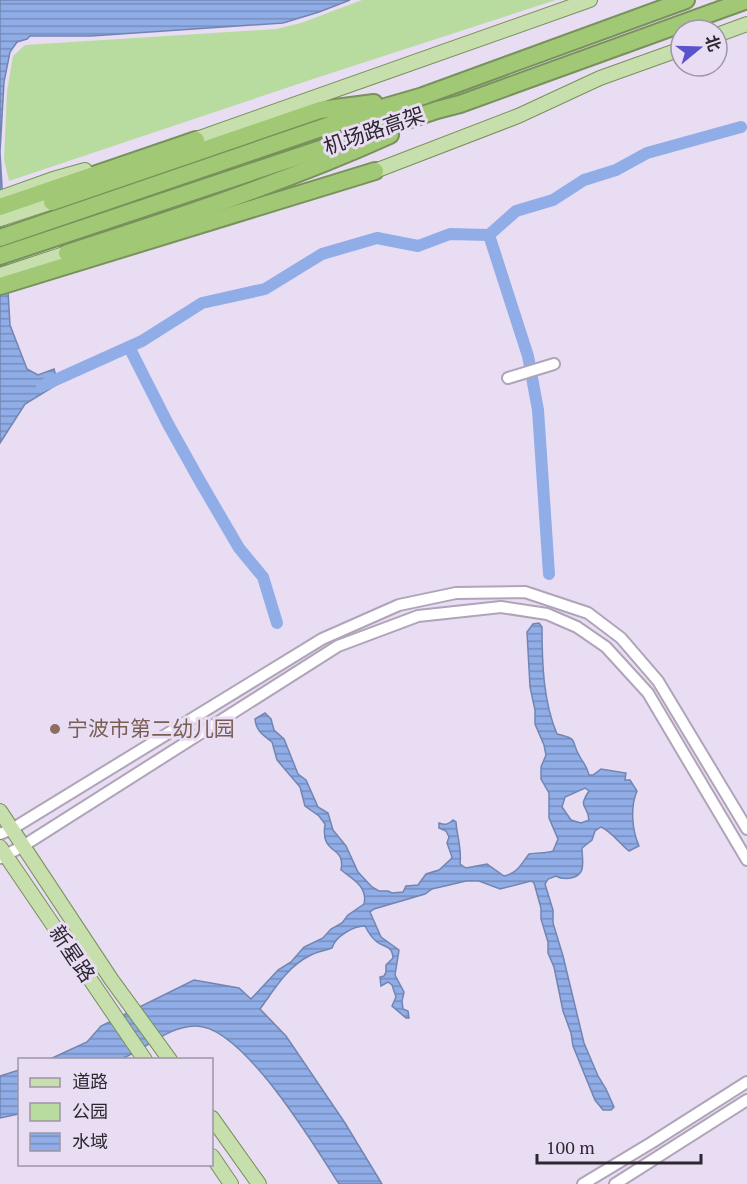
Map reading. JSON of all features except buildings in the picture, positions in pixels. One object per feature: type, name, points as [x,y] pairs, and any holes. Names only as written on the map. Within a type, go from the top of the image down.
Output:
[{"type":"highway","name":"机场路高架","points":[[0,238],[368,112],[423,96],[686,0]]},
{"type":"highway","name":"机场路高架","points":[[0,256],[460,104],[747,0]]},
{"type":"highway","points":[[52,202],[320,110],[423,96]]},
{"type":"highway","points":[[67,253],[198,210],[340,158],[460,104]]},
{"type":"highway","points":[[0,207],[196,140]]},
{"type":"highway","points":[[0,286],[375,171]]},
{"type":"main road","points":[[0,198],[53,179],[196,140],[590,0]]},
{"type":"main road","points":[[729,31],[747,24]]},
{"type":"main road","points":[[375,171],[518,116],[600,78],[669,53]]},
{"type":"main road","points":[[0,219],[52,202]]},
{"type":"main road","points":[[0,275],[67,253]]},
{"type":"main road","name":"新星路","points":[[0,811],[6,832],[23,846],[111,979],[169,1058]]},
{"type":"main road","name":"新星路","points":[[2,853],[145,1058]]},
{"type":"main road","points":[[213,1119],[259,1184]]},
{"type":"main road","points":[[213,1157],[231,1184]]},
{"type":"street","points":[[508,378],[554,364]]},
{"type":"street","points":[[6,832],[322,639],[399,605],[456,593],[525,592],[588,613],[621,638],[658,681],[747,829]]},
{"type":"street","points":[[2,853],[23,846],[338,646],[418,616],[501,607],[547,614],[578,627],[606,646],[648,693],[747,860]]},
{"type":"street","points":[[583,1184],[747,1082]]},
{"type":"street","points":[[615,1184],[747,1100]]},
{"type":"green space","points":[[362,0],[556,0],[9,181],[4,160],[7,91],[13,56],[25,45],[276,29],[301,23]]},
{"type":"water","points":[[0,0],[350,0],[283,23],[91,36],[30,36],[17,42],[10,52],[4,82],[0,152]]},
{"type":"water","points":[[0,152],[10,325],[27,369],[38,375],[54,369],[58,384],[25,404],[0,443]]},
{"type":"water","points":[[539,623],[542,627],[546,695],[557,734],[572,739],[589,775],[601,769],[626,773],[625,780],[630,780],[637,791],[633,804],[633,819],[639,846],[629,851],[601,827],[595,831],[592,840],[582,848],[582,871],[567,879],[556,876],[548,879],[545,884],[584,1043],[614,1107],[611,1110],[603,1110],[595,1100],[573,1046],[554,967],[548,953],[541,908],[534,883],[531,881],[500,889],[479,881],[466,881],[432,889],[425,894],[370,912],[381,937],[399,950],[395,975],[404,992],[403,1009],[408,1011],[409,1018],[392,1006],[396,997],[392,985],[388,982],[381,986],[380,977],[384,976],[386,965],[393,958],[391,951],[375,940],[365,926],[346,933],[337,939],[332,948],[312,955],[294,966],[260,1009],[286,1036],[345,1123],[382,1184],[339,1184],[276,1090],[234,1045],[214,1031],[195,1026],[185,1027],[157,1039],[123,1058],[52,1058],[87,1042],[101,1026],[194,980],[239,988],[251,999],[304,947],[323,938],[331,929],[342,923],[348,915],[364,904],[362,888],[341,870],[340,856],[326,841],[325,824],[319,816],[305,806],[300,787],[277,760],[272,742],[257,727],[255,719],[265,713],[271,719],[274,730],[284,739],[298,774],[306,780],[318,807],[328,813],[333,830],[346,846],[358,872],[379,891],[403,892],[406,886],[418,885],[426,874],[439,870],[451,859],[447,843],[449,837],[446,831],[439,828],[439,823],[446,824],[453,820],[456,822],[460,864],[466,868],[487,864],[504,876],[516,870],[529,854],[553,851],[558,839],[549,818],[549,793],[541,779],[541,767],[546,755],[535,724],[527,632],[533,624]],"holes":[[[585,788],[589,791],[583,804],[589,820],[581,823],[571,820],[562,807],[565,797]]]},
{"type":"water","points":[[18,1070],[18,1114],[0,1118],[0,1076]]},
{"type":"waterway","points":[[42,386],[142,341],[202,303],[265,289],[322,254],[377,238],[418,246],[450,234],[489,235],[516,211],[553,200],[584,180],[616,170],[647,153],[741,127]]},
{"type":"waterway","points":[[489,235],[528,356],[538,410],[549,574]]},
{"type":"waterway","points":[[129,347],[201,483],[239,548],[263,577],[277,623]]},
{"type":"place","name":"宁波市第二幼儿园","points":[[55,729]]}]
